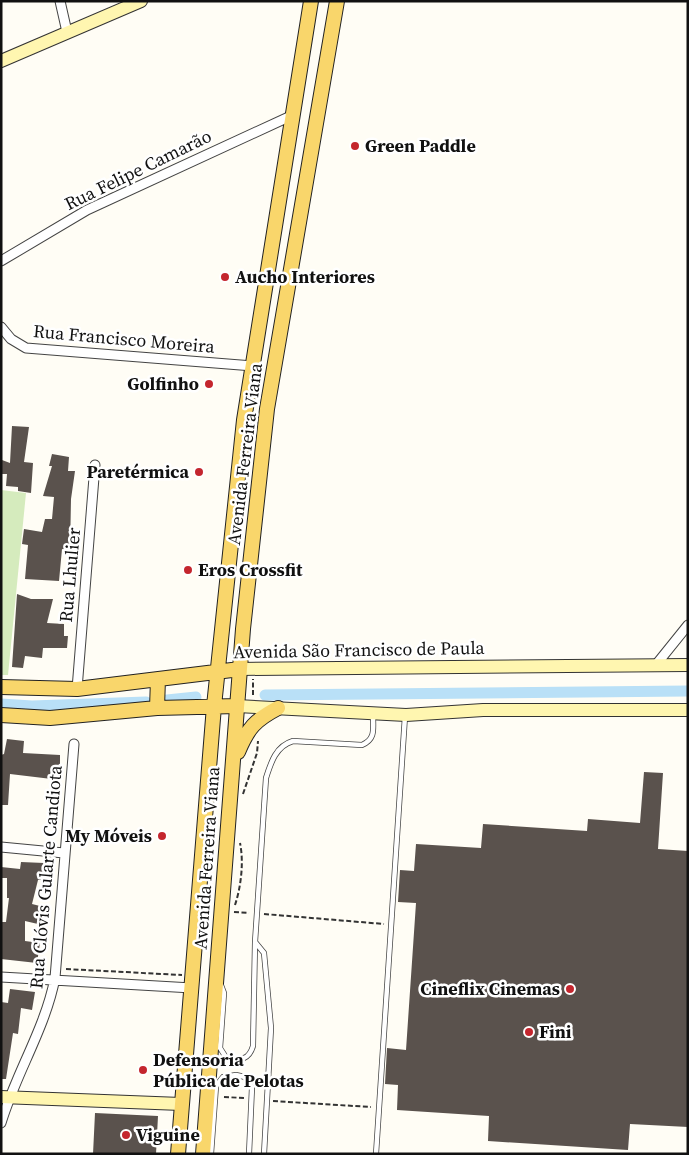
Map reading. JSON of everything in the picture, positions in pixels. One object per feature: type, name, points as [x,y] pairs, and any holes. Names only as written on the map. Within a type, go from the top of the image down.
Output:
[{"type":"main road","name":"Avenida Ferreira Viana","points":[[178,1154],[214,706],[244,420],[311,1]]},
{"type":"main road","name":"Avenida Ferreira Viana","points":[[203,1154],[237,706],[247,668],[267,408],[337,1]]},
{"type":"main road","name":"Avenida São Francisco de Paula","points":[[1,687],[77,689],[247,668]]},
{"type":"main road","points":[[153,708],[155,680]]},
{"type":"main road","points":[[1,715],[50,718],[153,708],[237,706]]},
{"type":"main road","points":[[234,765],[245,736],[256,722],[278,708]]},
{"type":"street","points":[[60,1],[67,32]]},
{"type":"street","points":[[1,61],[141,1]]},
{"type":"street","name":"Rua Felipe Camarão","points":[[1,261],[87,210],[293,116]]},
{"type":"street","name":"Rua Francisco Moreira","points":[[1,327],[10,339],[26,348],[253,366]]},
{"type":"street","name":"Rua Lhulier","points":[[77,689],[95,465]]},
{"type":"street","points":[[655,666],[688,625]]},
{"type":"street","name":"Avenida São Francisco de Paula","points":[[247,668],[688,665]]},
{"type":"street","points":[[237,706],[406,715],[483,710],[688,710]]},
{"type":"street","name":"Rua Clóvis Gularte Candiota","points":[[1,1123],[5,1097],[52,998],[56,978],[64,853],[74,744]]},
{"type":"street","points":[[1,847],[64,853]]},
{"type":"street","points":[[1,976],[192,982]]},
{"type":"street","points":[[5,1097],[181,1104]]},
{"type":"lane","points":[[217,973],[224,993],[220,1048],[227,1059],[246,1059],[251,1054],[253,1046],[255,942],[264,797],[266,778],[272,759],[286,744],[293,741],[362,745],[370,741],[373,736],[373,714]]},
{"type":"lane","points":[[376,1154],[406,715]]},
{"type":"lane","points":[[255,942],[264,953],[270,1006],[268,1100],[264,1154]]},
{"type":"lane","points":[[211,1154],[216,1086],[223,1077],[236,1075],[245,1077],[252,1086],[249,1154]]},
{"type":"path","points":[[247,668],[253,706]]},
{"type":"path","points":[[242,797],[257,753],[258,730],[256,722]]},
{"type":"path","points":[[238,837],[241,860],[239,893],[233,912],[391,924]]},
{"type":"path","points":[[56,968],[192,982]]},
{"type":"path","points":[[221,1097],[252,1099]]},
{"type":"path","points":[[268,1100],[379,1108]]},
{"type":"green space","points":[[1,490],[26,493],[8,675],[1,675]]},
{"type":"building","points":[[12,426],[29,427],[24,462],[33,463],[31,493],[18,491],[18,487],[6,486],[7,474],[1,474],[2,460],[10,463]]},
{"type":"building","points":[[52,454],[69,457],[68,471],[75,471],[71,499],[70,551],[62,549],[59,581],[25,579],[28,545],[22,544],[24,529],[42,532],[45,519],[52,519],[54,497],[43,496],[52,466],[49,466]]},
{"type":"building","points":[[17,594],[31,599],[53,599],[47,623],[64,624],[64,636],[68,636],[67,648],[43,648],[42,658],[25,656],[23,668],[12,667]]},
{"type":"building","points":[[7,739],[24,741],[23,753],[60,755],[60,780],[10,774],[8,805],[1,805],[1,755],[4,754]]},
{"type":"building","points":[[644,772],[663,773],[658,849],[688,851],[688,1127],[630,1124],[628,1150],[488,1141],[489,1116],[397,1110],[398,1085],[385,1084],[387,1048],[406,1050],[416,903],[398,902],[400,870],[414,871],[416,844],[481,848],[483,824],[587,831],[588,819],[640,823]]},
{"type":"building","points":[[21,862],[44,863],[42,880],[38,880],[32,904],[40,906],[38,924],[25,921],[25,941],[40,943],[37,963],[1,959],[1,922],[6,922],[9,898],[7,898],[7,878],[1,878],[1,867],[20,869]]},
{"type":"building","points":[[10,989],[35,992],[32,1010],[21,1008],[18,1034],[13,1033],[6,1079],[1,1079],[1,1002],[8,1003]]},
{"type":"building","name":"Viguine","points":[[95,1113],[158,1116],[156,1154],[93,1154]]},
{"type":"waterway","points":[[265,695],[688,691]]},
{"type":"waterway","points":[[167,700],[196,697]]},
{"type":"waterway","points":[[1,704],[32,706],[146,702]]},
{"type":"place","name":"Green Paddle","points":[[355,146]]},
{"type":"place","name":"Aucho Interiores","points":[[225,277]]},
{"type":"place","name":"Golfinho","points":[[209,384]]},
{"type":"place","name":"Paretérmica","points":[[199,472]]},
{"type":"place","name":"Eros Crossfit","points":[[188,570]]},
{"type":"place","name":"My Móveis","points":[[162,836]]},
{"type":"place","name":"Cineflix Cinemas","points":[[570,989]]},
{"type":"place","name":"Fini","points":[[529,1032]]},
{"type":"place","name":"Defensoria Pública de Pelotas","points":[[143,1070]]},
{"type":"place","name":"Viguine","points":[[126,1135]]}]
